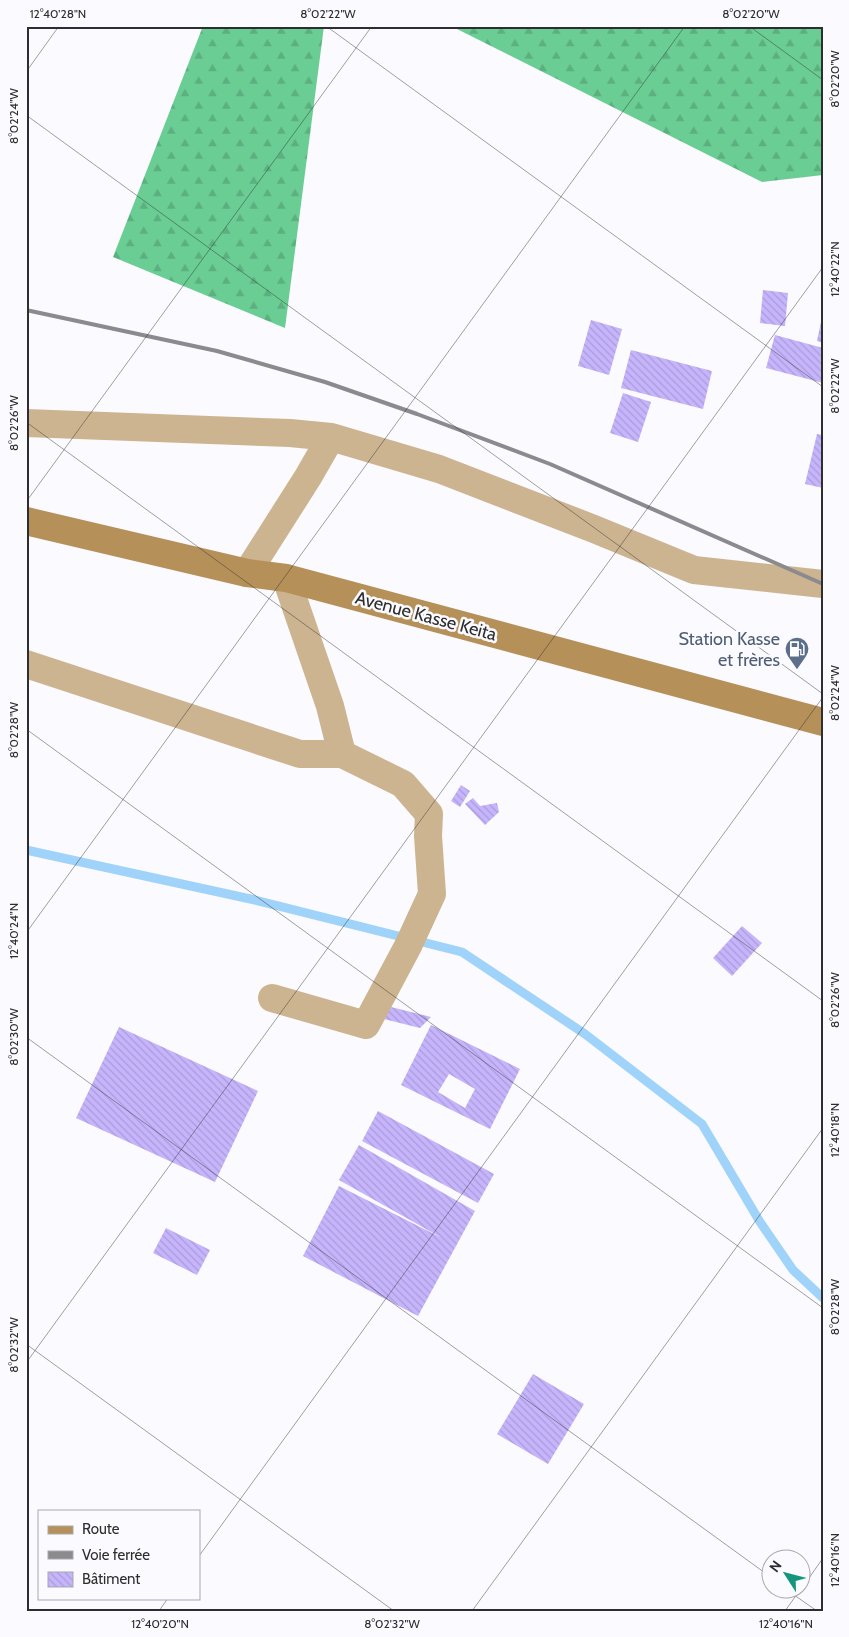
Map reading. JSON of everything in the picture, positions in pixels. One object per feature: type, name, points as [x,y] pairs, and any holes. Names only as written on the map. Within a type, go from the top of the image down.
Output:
[{"type":"main road","name":"Avenue Kasse Keita","points":[[26,521],[247,573],[286,578],[823,722]]},
{"type":"street","points":[[26,423],[290,432],[331,437],[439,469],[694,570],[823,584]]},
{"type":"street","points":[[247,573],[331,437]]},
{"type":"street","points":[[286,578],[330,706],[342,754]]},
{"type":"street","points":[[26,664],[300,754],[342,754],[403,784],[429,814],[428,836],[432,894],[408,946],[366,1026],[272,998]]},
{"type":"green space","points":[[203,26],[324,26],[285,328],[113,257]]},
{"type":"green space","points":[[451,26],[823,26],[823,175],[762,182]]},
{"type":"building","points":[[763,290],[788,293],[785,326],[760,323]]},
{"type":"building","points":[[823,317],[823,343],[817,341]]},
{"type":"building","points":[[591,320],[622,329],[609,375],[578,366]]},
{"type":"building","points":[[775,335],[823,348],[823,383],[766,368]]},
{"type":"building","points":[[631,350],[712,371],[703,409],[621,388]]},
{"type":"building","points":[[623,393],[651,402],[638,442],[610,433]]},
{"type":"building","points":[[817,434],[823,435],[823,488],[805,484]]},
{"type":"building","points":[[461,785],[470,791],[460,807],[451,801]]},
{"type":"building","points":[[473,798],[480,806],[497,803],[499,812],[485,825],[465,804]]},
{"type":"building","points":[[742,926],[762,943],[732,976],[713,958]]},
{"type":"building","points":[[387,1006],[431,1017],[420,1028],[384,1019]]},
{"type":"building","points":[[431,1025],[520,1069],[490,1129],[401,1085]],"holes":[[[449,1074],[475,1089],[465,1108],[438,1092]]]},
{"type":"building","points":[[119,1027],[258,1091],[215,1182],[76,1118]]},
{"type":"building","points":[[378,1111],[494,1174],[478,1203],[362,1141]]},
{"type":"building","points":[[359,1145],[475,1211],[418,1316],[303,1256],[339,1186],[442,1238],[339,1180]]},
{"type":"building","points":[[166,1228],[210,1250],[197,1275],[153,1253]]},
{"type":"building","points":[[533,1374],[584,1404],[548,1464],[497,1434]]},
{"type":"waterway","points":[[26,850],[255,900],[462,952],[585,1034],[702,1124],[760,1222],[793,1270],[823,1298]]},
{"type":"railway","points":[[26,310],[217,351],[325,382],[550,464],[823,584]]},
{"type":"place","name":"Station Kasse et frères","points":[[797,670]]}]
